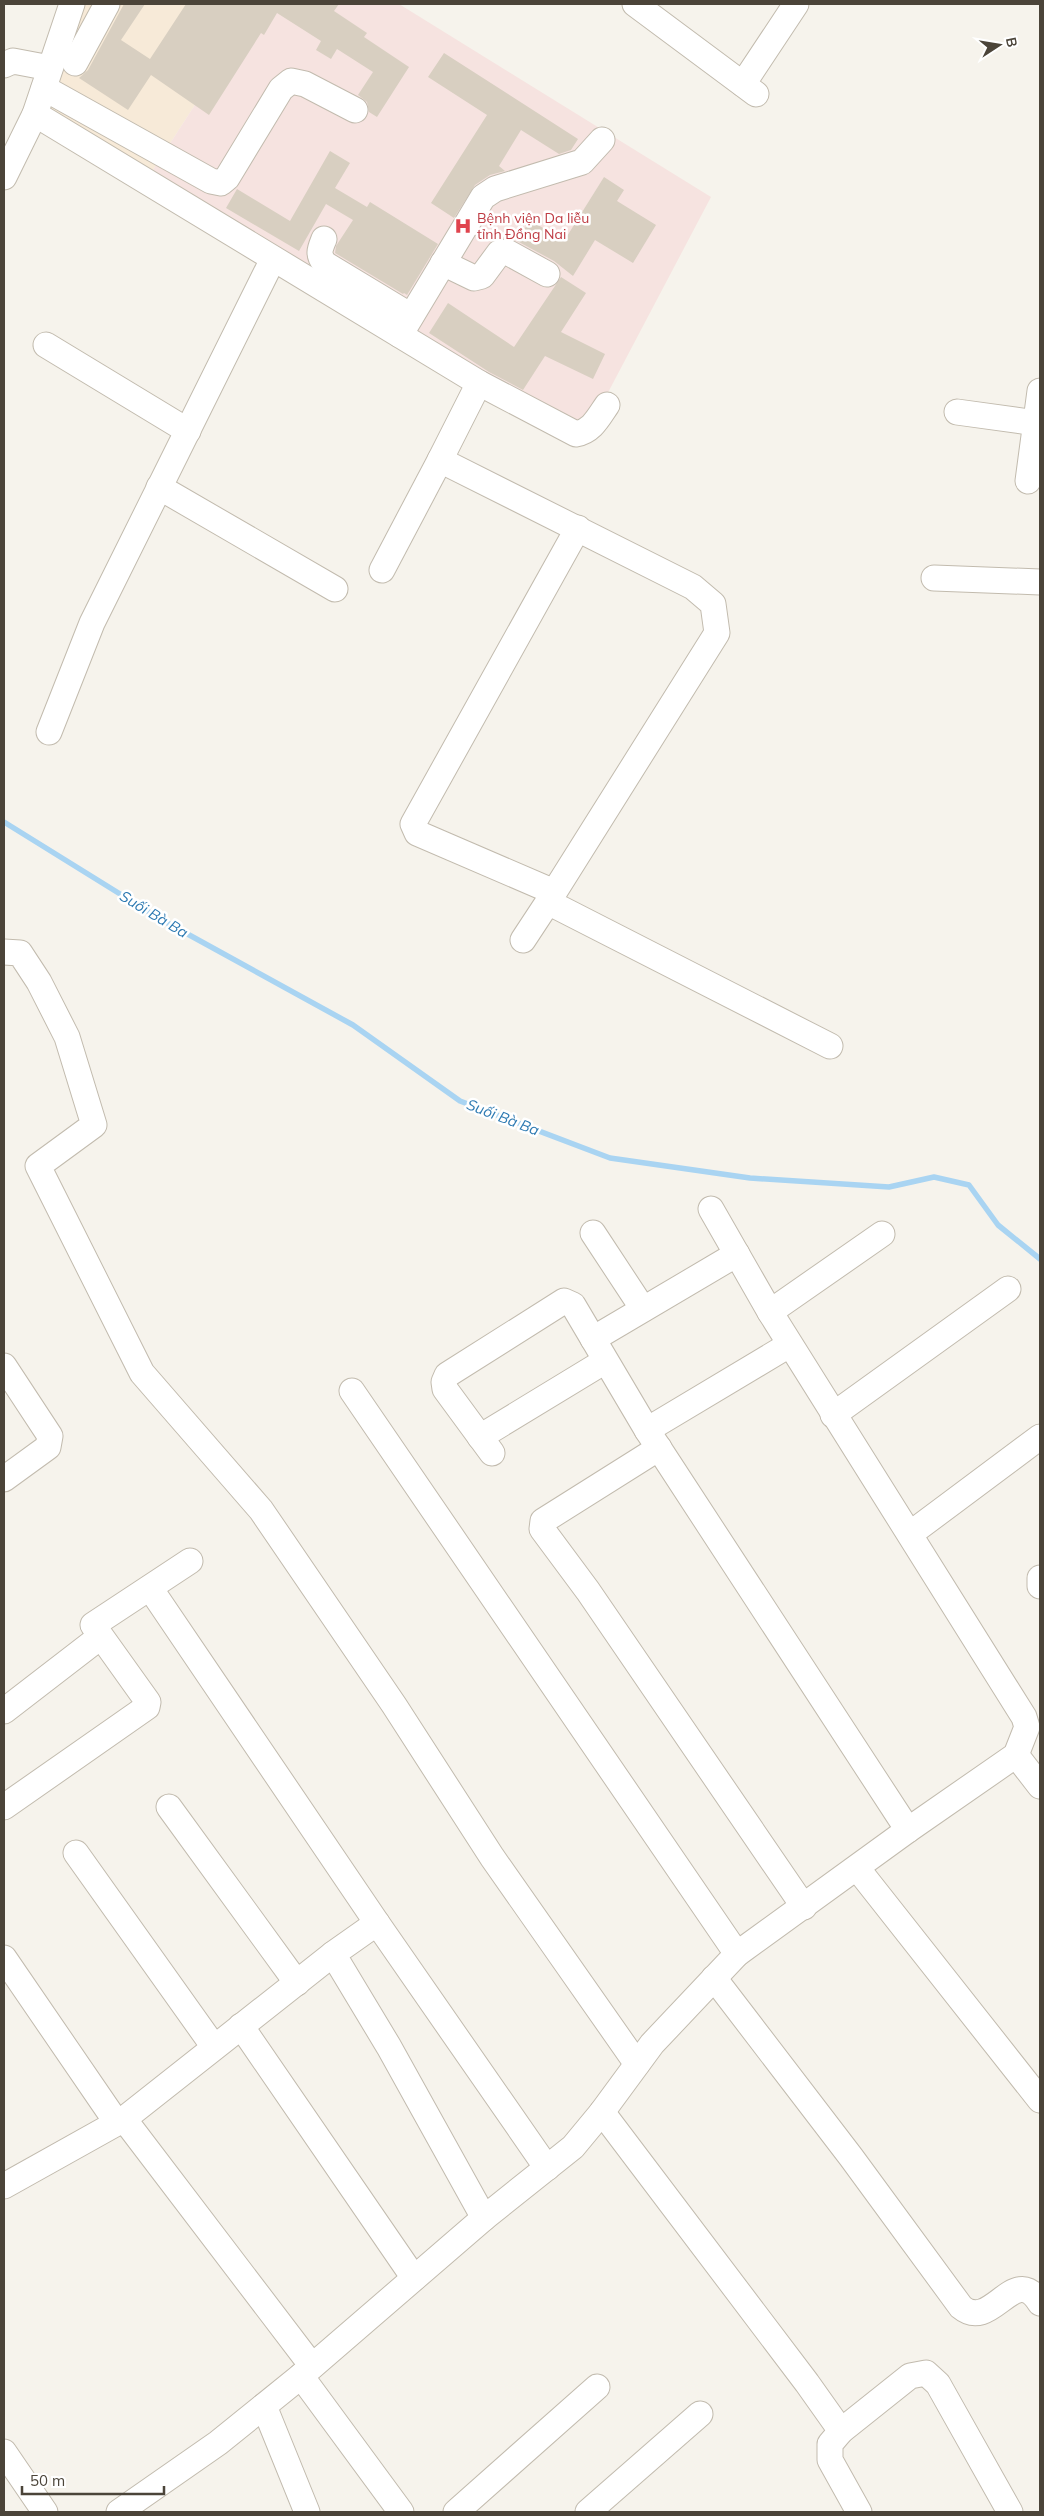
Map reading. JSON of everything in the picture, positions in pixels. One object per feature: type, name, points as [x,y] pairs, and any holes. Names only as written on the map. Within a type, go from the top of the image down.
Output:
[{"type":"street","points":[[4,177],[35,114],[72,4]]},
{"type":"street","points":[[75,63],[108,4]]},
{"type":"street","points":[[635,4],[750,89],[796,4]]},
{"type":"street","points":[[4,65],[13,61],[47,78],[211,181],[221,183],[227,178],[281,89],[291,81],[304,84],[355,110]]},
{"type":"street","points":[[35,114],[273,260],[406,325]]},
{"type":"street","points":[[406,325],[483,197],[495,189],[582,162],[602,140]]},
{"type":"street","points":[[324,239],[319,251],[320,258],[325,264],[479,382],[576,434],[584,432],[593,426],[607,405]]},
{"type":"street","points":[[443,263],[474,278],[482,276],[499,254],[507,252],[547,274]]},
{"type":"street","points":[[49,732],[92,622],[273,260]]},
{"type":"street","points":[[46,345],[188,431]]},
{"type":"street","points":[[382,570],[479,382]]},
{"type":"street","points":[[1028,481],[1040,392]]},
{"type":"street","points":[[957,412],[1036,422]]},
{"type":"street","points":[[440,460],[693,587],[713,604],[717,632],[523,940]]},
{"type":"street","points":[[160,487],[335,588]]},
{"type":"street","points":[[578,528],[413,824],[418,833],[551,897],[830,1046]]},
{"type":"street","points":[[934,578],[1040,582]]},
{"type":"street","points":[[4,952],[20,953],[47,997],[67,1037],[94,1125],[38,1166],[142,1374],[261,1510],[394,1705],[492,1857],[637,2064]]},
{"type":"street","points":[[125,2510],[218,2443],[264,2406],[484,2218],[573,2147],[602,2112],[652,2044],[737,1954],[804,1908],[908,1830],[1016,1755],[1033,1722],[1024,1718],[910,1534],[789,1345],[711,1209]]},
{"type":"street","points":[[593,1234],[643,1309]]},
{"type":"street","points":[[770,1312],[882,1234]]},
{"type":"street","points":[[593,1339],[737,1254]]},
{"type":"street","points":[[833,1415],[1008,1289]]},
{"type":"street","points":[[604,1361],[486,1445],[445,1389],[444,1382],[447,1375],[564,1301],[573,1305],[604,1361],[653,1439],[908,1830]]},
{"type":"street","points":[[789,1345],[653,1439],[543,1521],[542,1528],[593,1599],[804,1908]]},
{"type":"street","points":[[4,1366],[50,1436],[48,1447],[4,1477]]},
{"type":"street","points":[[352,1391],[737,1954]]},
{"type":"street","points":[[910,1534],[1040,1437]]},
{"type":"street","points":[[4,1808],[147,1706],[148,1702],[93,1625],[190,1561]]},
{"type":"street","points":[[1040,1578],[1040,1586]]},
{"type":"street","points":[[150,1588],[547,2168]]},
{"type":"street","points":[[4,1711],[100,1637]]},
{"type":"street","points":[[1016,1755],[1040,1786]]},
{"type":"street","points":[[169,1807],[297,1983]]},
{"type":"street","points":[[76,1853],[214,2047]]},
{"type":"street","points":[[857,1868],[1040,2100]]},
{"type":"street","points":[[4,2186],[120,2121],[333,1954],[378,1923]]},
{"type":"street","points":[[333,1954],[389,2047],[484,2218]]},
{"type":"street","points":[[4,1958],[120,2121],[307,2371],[401,2512]]},
{"type":"street","points":[[714,1978],[851,2157],[961,2307],[969,2314],[979,2314],[1011,2293],[1024,2289],[1034,2292],[1040,2303]]},
{"type":"street","points":[[241,2026],[414,2278]]},
{"type":"street","points":[[602,2112],[841,2431]]},
{"type":"street","points":[[859,2512],[830,2460],[830,2444],[841,2431],[910,2376],[926,2373],[938,2384],[1010,2512]]},
{"type":"street","points":[[456,2512],[597,2387]]},
{"type":"street","points":[[264,2406],[306,2512]]},
{"type":"street","points":[[588,2512],[700,2414]]},
{"type":"street","points":[[4,2452],[45,2512]]},
{"type":"shaded area","points":[[79,4],[260,4],[149,176],[43,111]]},
{"type":"shaded area","name":"Bệnh viện Da liễu tỉnh Đồng Nai","points":[[260,4],[399,4],[711,197],[603,402],[577,430],[149,176]]},
{"type":"building","points":[[124,4],[145,4],[121,40],[150,59],[186,4],[339,4],[334,11],[367,33],[364,37],[409,67],[377,117],[369,112],[367,102],[358,95],[373,72],[337,49],[331,59],[316,50],[321,41],[277,13],[264,35],[261,33],[209,115],[151,75],[128,110],[79,78],[88,70]]},
{"type":"building","points":[[444,53],[578,139],[571,150],[559,154],[521,130],[499,166],[505,171],[490,175],[475,185],[454,218],[431,203],[487,115],[428,77]]},
{"type":"building","points":[[330,151],[350,163],[335,188],[367,207],[370,202],[438,244],[407,295],[335,253],[336,246],[353,220],[326,204],[299,251],[226,208],[237,189],[290,221]]},
{"type":"building","points":[[604,177],[624,190],[617,201],[656,225],[633,263],[595,240],[573,276],[554,261],[517,241],[530,220],[564,241]]},
{"type":"building","points":[[561,277],[586,293],[561,332],[605,354],[593,379],[545,356],[523,390],[489,372],[429,333],[448,303],[514,347]]},
{"type":"waterway","name":"Suối Bà Ba","points":[[4,822],[162,920],[353,1025],[460,1101],[610,1158],[750,1178],[889,1187],[934,1177],[969,1185],[998,1225],[1040,1259]]},
{"type":"place","name":"Bệnh viện Da liễu tỉnh Đồng Nai","points":[[463,226]]}]
